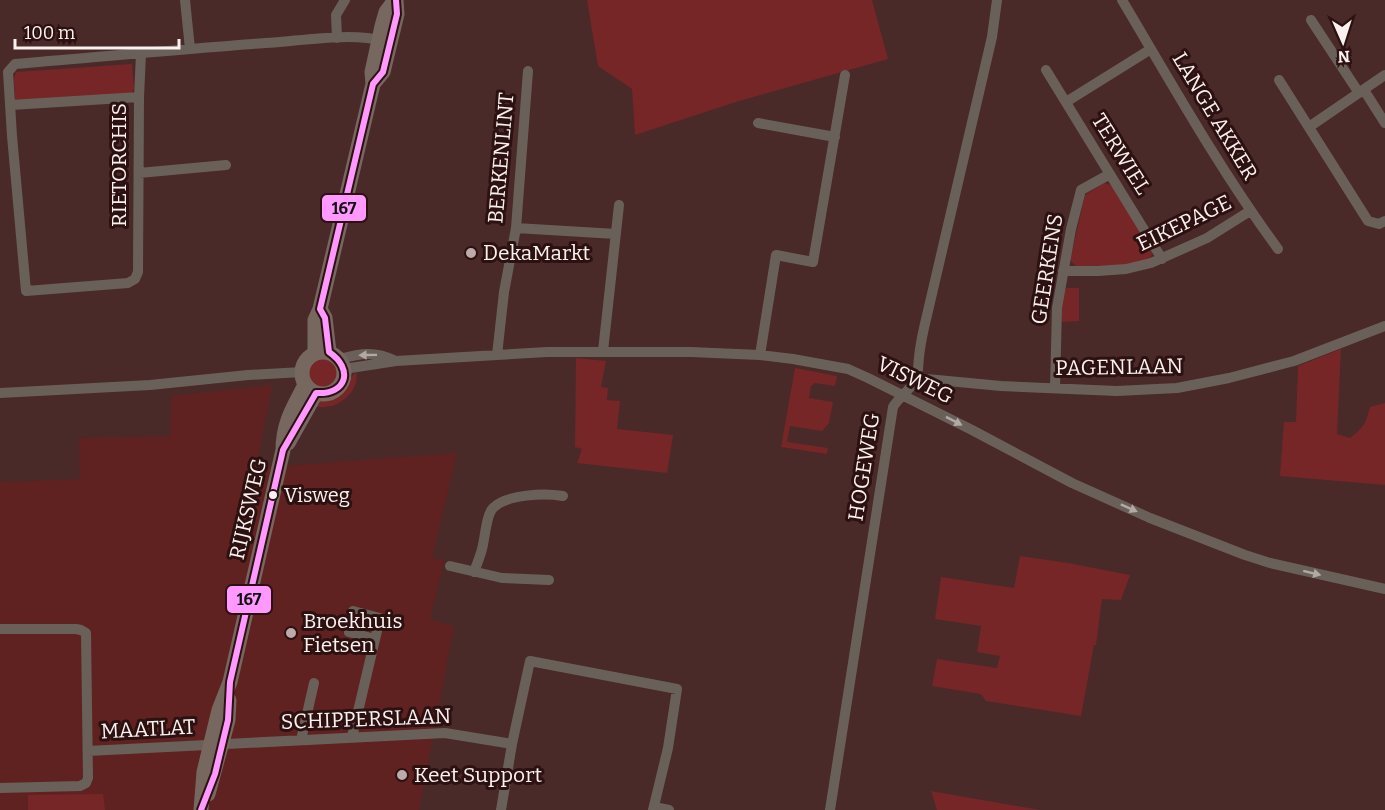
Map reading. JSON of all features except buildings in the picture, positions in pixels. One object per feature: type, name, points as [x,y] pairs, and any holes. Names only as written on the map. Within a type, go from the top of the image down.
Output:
[{"type":"main road","points":[[332,358],[306,360],[308,383],[325,395],[336,391],[343,382],[332,358],[325,318],[320,309],[374,84],[383,72],[385,41],[397,14],[396,0]]},
{"type":"main road","name":"RIJKSWEG","points":[[202,809],[204,772],[216,745],[219,710],[230,682],[283,450],[308,383]]},
{"type":"street","points":[[185,0],[190,49]]},
{"type":"street","points":[[337,38],[336,15],[345,0]]},
{"type":"street","points":[[916,378],[922,339],[992,37],[998,0]]},
{"type":"street","name":"LANGE AKKER","points":[[1122,0],[1250,211],[1278,249]]},
{"type":"street","points":[[1311,20],[1385,123]]},
{"type":"street","points":[[139,97],[11,105],[8,72],[15,64],[190,49],[337,38],[367,38],[385,41]]},
{"type":"street","points":[[1066,102],[1151,49]]},
{"type":"street","name":"RIETORCHIS","points":[[11,105],[26,291],[128,283],[137,276],[138,272],[141,54]]},
{"type":"street","name":"TERWIEL","points":[[1046,70],[1162,259]]},
{"type":"street","name":"BERKENLINT","points":[[496,355],[504,292],[516,228],[528,71]]},
{"type":"street","points":[[760,355],[776,255],[813,262],[845,75]]},
{"type":"street","points":[[1308,127],[1385,75]]},
{"type":"street","points":[[1279,80],[1368,221],[1379,224],[1385,221]]},
{"type":"street","points":[[758,123],[835,137]]},
{"type":"street","points":[[139,173],[226,165]]},
{"type":"street","name":"GEERKENS","points":[[1055,388],[1057,308],[1071,229],[1081,190],[1110,174]]},
{"type":"street","points":[[603,351],[619,205]]},
{"type":"street","name":"EIKEPAGE","points":[[1063,272],[1135,268],[1162,259],[1207,238],[1250,211]]},
{"type":"street","points":[[516,228],[616,234]]},
{"type":"street","name":"PAGENLAAN","points":[[916,378],[1001,386],[1117,391],[1187,386],[1294,361],[1385,326]]},
{"type":"street","name":"VISWEG","points":[[332,358],[396,361],[603,351],[760,355],[848,369],[972,430],[1072,483],[1150,518],[1270,563],[1385,589]]},
{"type":"street","points":[[0,393],[150,385],[248,375],[308,383]]},
{"type":"street","name":"HOGEWEG","points":[[830,810],[893,407],[916,378]]},
{"type":"street","points":[[474,572],[489,514],[493,508],[510,499],[524,496],[551,494],[563,496]]},
{"type":"street","points":[[450,566],[514,579],[549,580]]},
{"type":"street","name":"MAATLAT","points":[[0,629],[76,628],[86,633],[88,751],[88,777],[84,785],[0,788]]},
{"type":"street","points":[[352,737],[375,639]]},
{"type":"street","points":[[501,810],[512,744],[530,661],[677,689],[668,748],[654,809],[669,810]]},
{"type":"street","points":[[301,740],[314,682]]},
{"type":"street","name":"SCHIPPERSLAAN","points":[[216,745],[444,733],[512,744]]},
{"type":"street","name":"MAATLAT","points":[[88,751],[216,745]]},
{"type":"shaded area","points":[[587,0],[872,0],[888,59],[739,101],[635,135],[632,89],[598,66]]},
{"type":"shaded area","points":[[132,64],[134,88],[132,93],[15,102],[16,72]]},
{"type":"shaded area","points":[[1104,183],[1111,185],[1150,248],[1152,254],[1149,261],[1124,267],[1077,267],[1071,261],[1085,195]]},
{"type":"shaded area","points":[[1067,288],[1079,288],[1079,321],[1062,322],[1062,297]]},
{"type":"shaded area","points":[[1341,349],[1337,434],[1350,438],[1364,424],[1370,407],[1385,403],[1385,485],[1280,476],[1284,422],[1296,422],[1298,366]]},
{"type":"shaded area","points":[[323,358],[333,363],[338,373],[333,383],[323,388],[313,383],[308,373],[313,363]]},
{"type":"shaded area","points":[[576,358],[606,361],[601,387],[608,388],[607,400],[620,401],[617,429],[673,435],[667,473],[577,463],[582,449],[575,447]]},
{"type":"shaded area","points":[[795,368],[837,376],[835,386],[815,383],[811,386],[809,398],[833,402],[829,423],[822,431],[790,426],[787,442],[828,448],[827,454],[781,447]]},
{"type":"shaded area","points":[[356,372],[356,383],[347,397],[332,406],[316,407],[317,401],[340,393]]},
{"type":"shaded area","points":[[272,385],[256,468],[457,453],[432,557],[444,561],[430,620],[454,626],[419,810],[0,810],[0,482],[80,479],[79,438],[170,436],[171,396]]},
{"type":"shaded area","points":[[1020,556],[1130,575],[1121,600],[1102,599],[1096,645],[1094,645],[1081,716],[986,701],[981,694],[932,686],[937,659],[997,668],[1000,656],[977,652],[981,626],[935,619],[941,577],[1014,588]]},
{"type":"shaded area","points":[[931,791],[1040,810],[937,810]]},
{"type":"shaded area","points":[[103,794],[105,810],[28,810],[28,795]]},
{"type":"transit line","name":"167","points":[[201,810],[215,774],[228,720],[230,682],[283,450],[316,393],[335,390],[343,380],[342,366],[329,352],[325,318],[320,309],[373,84],[383,72],[397,14],[396,0]]},
{"type":"place","name":"DekaMarkt","points":[[471,253]]},
{"type":"place","name":"Visweg","points":[[273,495]]},
{"type":"place","name":"Broekhuis Fietsen","points":[[291,633]]},
{"type":"place","name":"Keet Support","points":[[402,775]]}]
